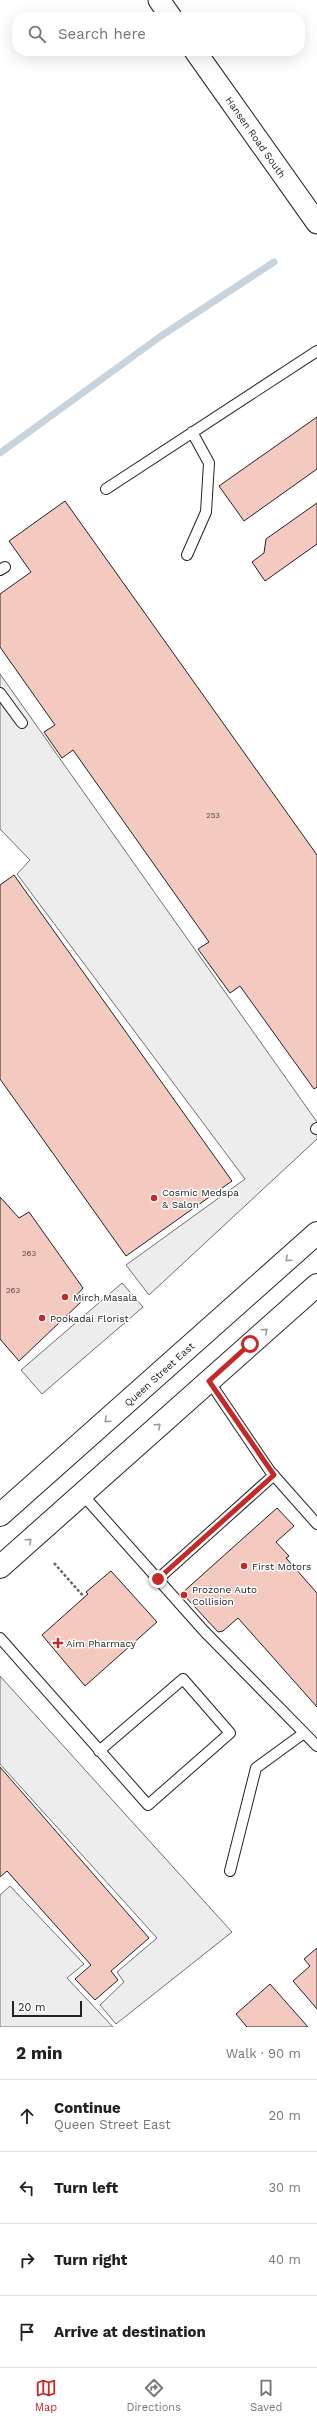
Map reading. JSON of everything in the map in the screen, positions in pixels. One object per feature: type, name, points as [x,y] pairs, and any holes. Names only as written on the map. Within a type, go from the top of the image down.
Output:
[{"type":"main road","name":"Queen Street East","points":[[0,1515],[317,1233]]},
{"type":"main road","points":[[0,1567],[317,1285]]},
{"type":"street","points":[[159,0],[167,12]]},
{"type":"street","name":"Hansen Road South","points":[[199,56],[317,223]]},
{"type":"lane","points":[[106,489],[317,351]]},
{"type":"lane","points":[[187,555],[206,512],[209,463],[192,432]]},
{"type":"lane","points":[[0,693],[22,723]]},
{"type":"lane","points":[[209,1381],[274,1475],[317,1524]]},
{"type":"lane","points":[[158,1579],[274,1475]]},
{"type":"lane","points":[[82,1494],[204,1631],[317,1746]]},
{"type":"lane","points":[[0,1638],[99,1751],[148,1805],[230,1732],[183,1679],[99,1751]]},
{"type":"lane","points":[[230,1871],[256,1768],[304,1733]]},
{"type":"path","points":[[54,1563],[84,1597]]},
{"type":"shaded area","points":[[0,674],[317,1122],[317,1139],[149,1295],[126,1265],[245,1179],[17,874],[30,860],[0,829]]},
{"type":"shaded area","points":[[122,1283],[143,1307],[42,1394],[21,1370]]},
{"type":"shaded area","points":[[0,1676],[232,1932],[116,2024],[100,2005],[124,1982],[117,1972],[157,1938],[0,1764]]},
{"type":"shaded area","points":[[10,1886],[84,1964],[67,1978],[113,2027],[0,2027],[0,1895]]},
{"type":"building","points":[[317,417],[317,469],[244,521],[219,486]]},
{"type":"building","points":[[65,501],[317,855],[317,1087],[314,1089],[240,986],[230,993],[198,949],[209,942],[73,750],[62,758],[44,732],[55,725],[0,647],[0,594],[31,572],[9,541]]},
{"type":"building","points":[[317,503],[317,544],[265,581],[252,562],[264,553],[266,539]]},
{"type":"building","points":[[14,875],[232,1181],[126,1256],[0,1079],[0,885]]},
{"type":"building","points":[[0,1197],[19,1218],[29,1212],[83,1288],[76,1296],[81,1302],[19,1361],[0,1339]]},
{"type":"building","points":[[277,1508],[294,1526],[276,1542],[289,1556],[286,1558],[317,1593],[317,1707],[238,1618],[223,1631],[218,1632],[182,1593]]},
{"type":"building","points":[[111,1571],[157,1622],[85,1686],[42,1635],[88,1594],[86,1592]]},
{"type":"building","points":[[0,1767],[149,1938],[111,1971],[118,1980],[95,2000],[75,1979],[91,1965],[7,1871],[0,1877]]},
{"type":"building","points":[[317,1948],[317,2009],[293,1981],[310,1966],[304,1959]]},
{"type":"building","points":[[270,1984],[308,2027],[247,2027],[236,2014]]},
{"type":"waterway","points":[[0,453],[161,336],[274,262]]},
{"type":"place","name":"Cosmic Medspa & Salon","points":[[154,1198]]},
{"type":"place","name":"Mirch Masala","points":[[65,1297]]},
{"type":"place","name":"Pookadai Florist","points":[[42,1318]]},
{"type":"place","name":"First Motors","points":[[244,1566]]},
{"type":"place","name":"Prozone Auto Collision","points":[[184,1595]]},
{"type":"place","name":"Aim Pharmacy","points":[[58,1643]]},
{"type":"route","points":[[158,1579],[274,1475],[209,1381],[250,1344]]}]
